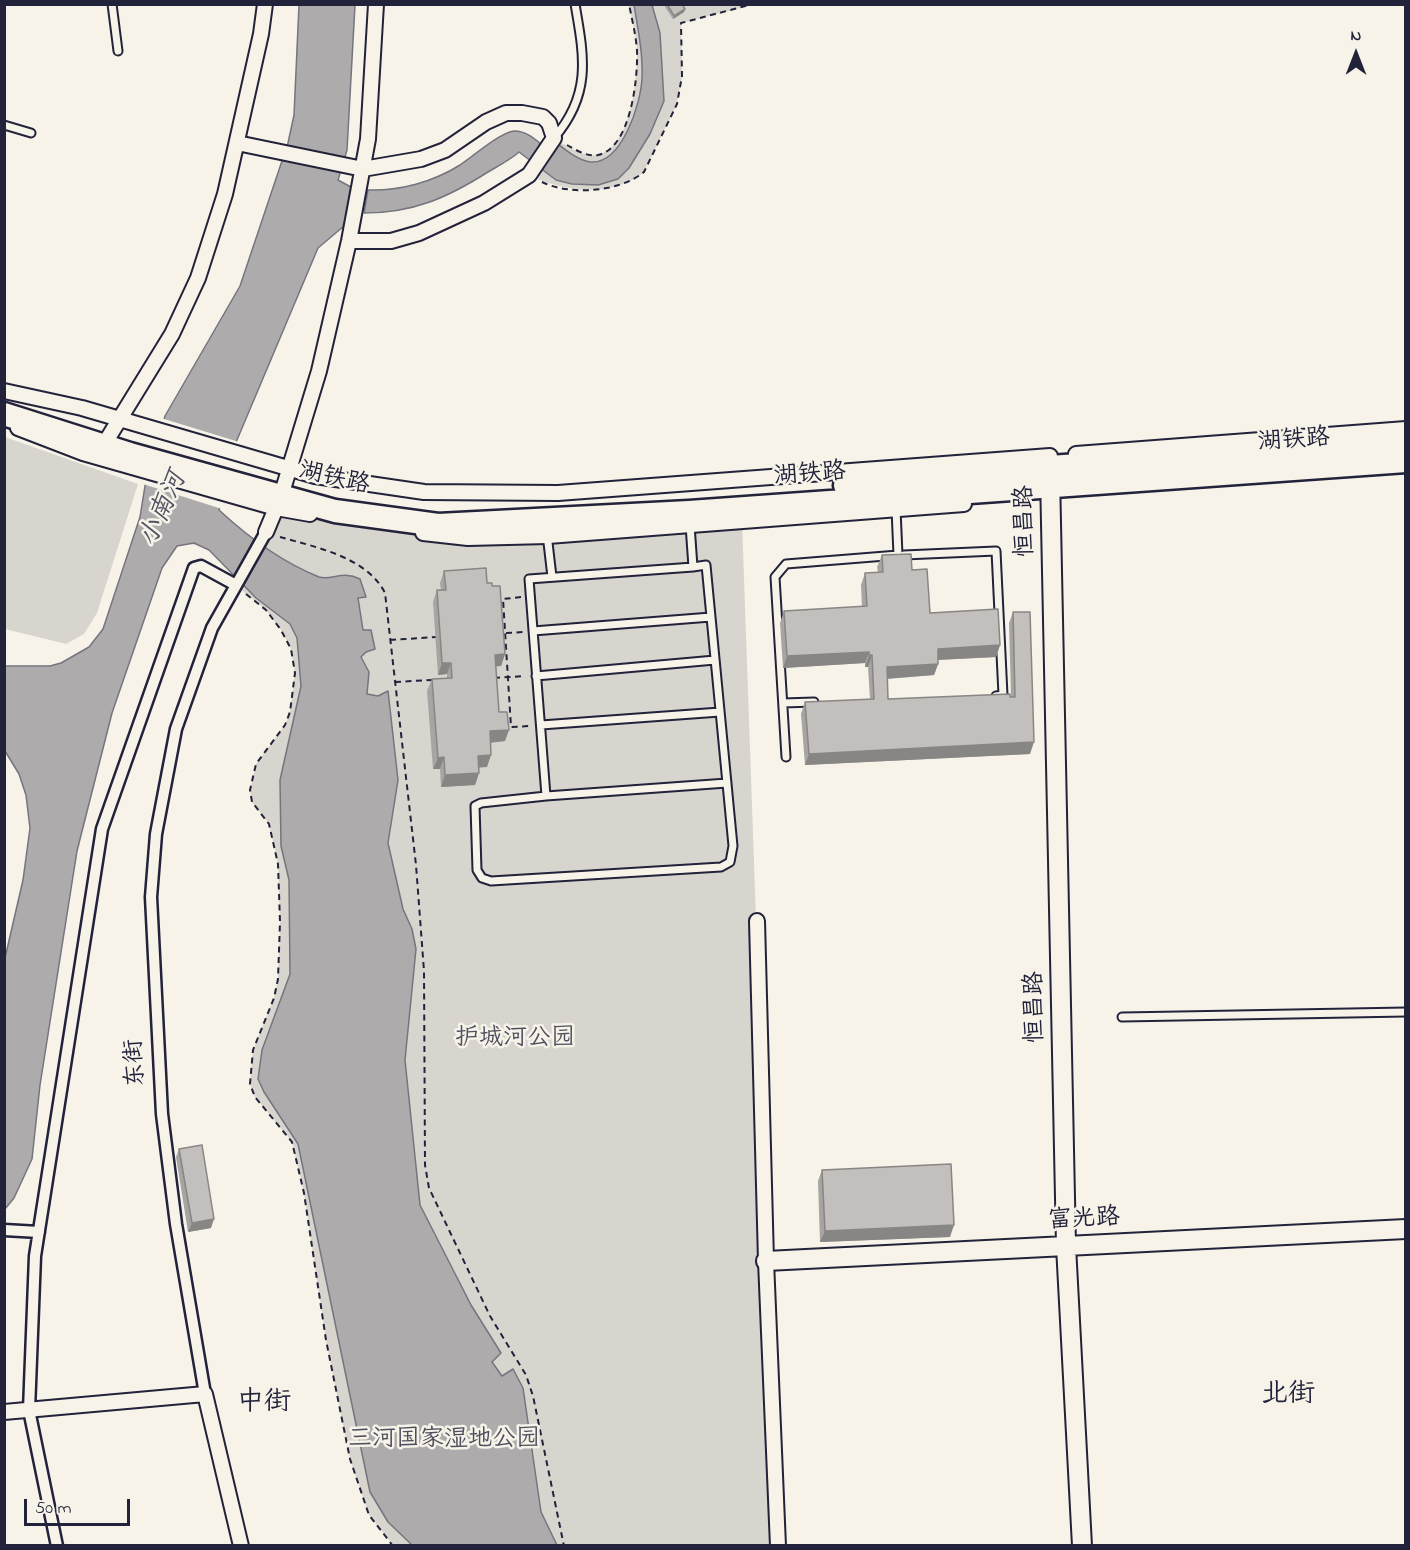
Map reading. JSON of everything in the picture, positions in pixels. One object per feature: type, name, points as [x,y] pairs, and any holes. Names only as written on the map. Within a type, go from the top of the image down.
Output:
[{"type":"main road","points":[[4,406],[108,438],[130,455]]},
{"type":"main road","points":[[4,414],[130,455]]},
{"type":"main road","name":"湖铁路","points":[[130,455],[231,476],[283,490],[342,500],[416,511],[546,521],[896,503],[1406,442]]},
{"type":"main road","name":"湖铁路","points":[[546,521],[730,496],[1050,484],[1406,461]]},
{"type":"street","points":[[108,438],[186,306],[225,194],[261,34],[264,4]]},
{"type":"street","points":[[266,532],[283,490],[319,371],[350,241],[363,169],[376,4]]},
{"type":"street","points":[[237,143],[363,169],[421,159],[446,150],[486,122],[506,113],[522,112],[543,117],[549,123],[554,138],[529,175],[484,203],[419,233],[391,241],[350,241]]},
{"type":"street","points":[[4,391],[145,426],[231,476],[283,490],[315,476],[424,492],[558,493],[1406,429]]},
{"type":"street","points":[[4,422],[33,435],[130,455]]},
{"type":"street","points":[[1050,484],[1406,471]]},
{"type":"street","name":"恒昌路","points":[[1050,484],[1066,1246],[1082,1545]]},
{"type":"street","name":"东街","points":[[241,1545],[205,1394],[176,1224],[162,1114],[151,897],[156,834],[176,729],[212,628],[234,584],[266,532]]},
{"type":"street","points":[[57,1545],[29,1410],[35,1256],[106,815],[194,568],[201,566],[234,584]]},
{"type":"street","points":[[757,921],[766,1261],[778,1545]]},
{"type":"street","name":"富光路","points":[[766,1261],[1406,1228]]},
{"type":"street","points":[[4,1230],[39,1232]]},
{"type":"street","points":[[4,1412],[205,1394]]},
{"type":"lane","points":[[112,4],[118,51]]},
{"type":"lane","points":[[554,138],[569,116],[584,74],[585,66],[575,4]]},
{"type":"lane","points":[[4,125],[31,133]]},
{"type":"lane","points":[[896,503],[898,555]]},
{"type":"lane","points":[[689,514],[693,567]]},
{"type":"lane","points":[[546,521],[552,577]]},
{"type":"lane","points":[[786,757],[775,577],[786,564],[898,555],[996,551],[1003,696],[991,696]]},
{"type":"lane","points":[[546,796],[529,579],[706,565],[727,783],[733,854],[730,862],[722,867],[491,881],[482,878],[477,870],[475,806],[482,803],[727,783]]},
{"type":"lane","points":[[533,631],[711,617]]},
{"type":"lane","points":[[537,676],[715,660]]},
{"type":"lane","points":[[783,703],[818,702]]},
{"type":"lane","points":[[541,725],[720,712]]},
{"type":"lane","points":[[1122,1017],[1406,1012]]},
{"type":"path","points":[[554,138],[587,154],[595,155],[609,148],[620,135],[636,85],[637,50],[629,4]]},
{"type":"path","points":[[529,175],[546,184],[566,189],[614,186],[636,178],[644,172],[677,104],[682,76],[681,23],[753,4]]},
{"type":"path","points":[[266,532],[319,549],[358,565],[375,579],[385,593],[416,864],[424,971],[425,1165],[434,1198],[490,1316],[525,1375],[533,1396],[564,1545]]},
{"type":"path","points":[[234,584],[266,610],[281,630],[291,649],[295,673],[290,712],[285,725],[256,764],[250,790],[252,802],[269,824],[278,864],[280,922],[278,980],[274,998],[253,1050],[249,1084],[255,1097],[292,1142],[304,1193],[326,1340],[350,1459],[369,1515],[393,1545]]},
{"type":"path","points":[[530,597],[503,598],[511,728],[541,725]]},
{"type":"path","points":[[494,634],[533,631]]},
{"type":"path","points":[[390,640],[448,637]]},
{"type":"path","points":[[485,678],[537,676]]},
{"type":"path","points":[[394,682],[440,680]]},
{"type":"green space","name":"护城河公园","points":[[299,5],[355,5],[347,150],[338,180],[351,187],[344,226],[318,248],[234,447],[219,510],[259,543],[276,508],[437,536],[742,521],[778,1545],[393,1545],[369,1515],[350,1459],[326,1340],[304,1193],[292,1142],[255,1097],[250,1084],[253,1050],[274,998],[278,980],[280,922],[278,864],[269,824],[252,802],[250,790],[256,764],[285,725],[290,712],[295,673],[291,649],[281,630],[266,610],[234,584],[237,579],[218,558],[196,545],[177,546],[162,568],[112,713],[77,851],[40,1085],[32,1159],[14,1198],[5,1209],[5,958],[23,880],[30,828],[26,795],[19,774],[5,751],[4,666],[50,666],[61,663],[89,647],[103,629],[140,517],[145,486],[165,416],[240,286],[288,143],[294,115]]},
{"type":"green space","points":[[629,5],[753,5],[681,23],[682,76],[677,104],[644,172],[618,186],[588,190],[557,185],[529,175],[554,138],[574,150],[591,155],[608,150],[617,141],[630,111],[636,77],[636,44]]},
{"type":"green space","points":[[5,437],[138,484],[97,613],[84,634],[66,644],[5,629]]},
{"type":"water","name":"三河国家湿地公园","points":[[299,5],[355,5],[347,150],[338,180],[351,187],[344,226],[318,248],[234,447],[219,510],[266,548],[305,571],[323,578],[348,575],[360,579],[366,597],[358,598],[363,630],[371,630],[375,649],[366,652],[361,657],[369,672],[367,694],[378,696],[388,691],[398,780],[388,843],[403,909],[412,929],[416,949],[405,1060],[420,1205],[471,1305],[501,1353],[492,1362],[502,1376],[513,1369],[523,1388],[541,1512],[557,1545],[412,1545],[388,1522],[370,1492],[298,1144],[258,1079],[262,1050],[290,974],[289,880],[281,846],[280,780],[301,686],[297,638],[290,624],[256,598],[209,550],[194,543],[177,546],[162,568],[112,713],[77,851],[40,1085],[32,1159],[14,1198],[5,1209],[5,958],[23,880],[30,828],[26,795],[19,774],[5,751],[4,666],[50,666],[61,663],[89,647],[103,629],[140,517],[145,486],[165,416],[240,286],[288,143],[294,115]]},
{"type":"water","points":[[634,5],[652,5],[660,33],[664,101],[650,134],[629,168],[618,179],[598,185],[572,184],[556,180],[519,152],[473,181],[429,202],[398,210],[364,213],[368,190],[404,187],[427,181],[460,165],[508,132],[519,131],[529,135],[549,151],[558,144],[577,157],[590,162],[601,160],[611,154],[628,130],[641,89],[642,59]]},
{"type":"pier","points":[[161,418],[239,442],[222,509],[143,484]]},
{"type":"building","points":[[667,4],[682,4],[685,9],[674,16]]},
{"type":"building","points":[[911,554],[912,570],[927,569],[930,613],[998,609],[1000,645],[938,649],[938,664],[887,667],[888,699],[1010,694],[1010,697],[1015,697],[1013,612],[1030,612],[1034,742],[809,754],[805,702],[874,699],[872,655],[869,655],[869,652],[787,656],[784,611],[867,606],[865,573],[883,572],[882,555]]},
{"type":"building","points":[[486,568],[487,583],[500,586],[505,654],[495,655],[499,712],[507,712],[509,730],[490,731],[491,755],[478,756],[479,773],[445,775],[444,757],[438,758],[432,679],[452,678],[451,663],[442,663],[437,590],[446,590],[444,571]]},
{"type":"building","points":[[202,1145],[214,1219],[192,1223],[179,1149]]},
{"type":"building","points":[[951,1164],[954,1225],[825,1231],[822,1170]]},
{"type":"district","name":"北街","points":[[1288,1397]]},
{"type":"district","name":"中街","points":[[264,1405]]},
{"type":"water label","name":"小南河","points":[[165,510]]}]
